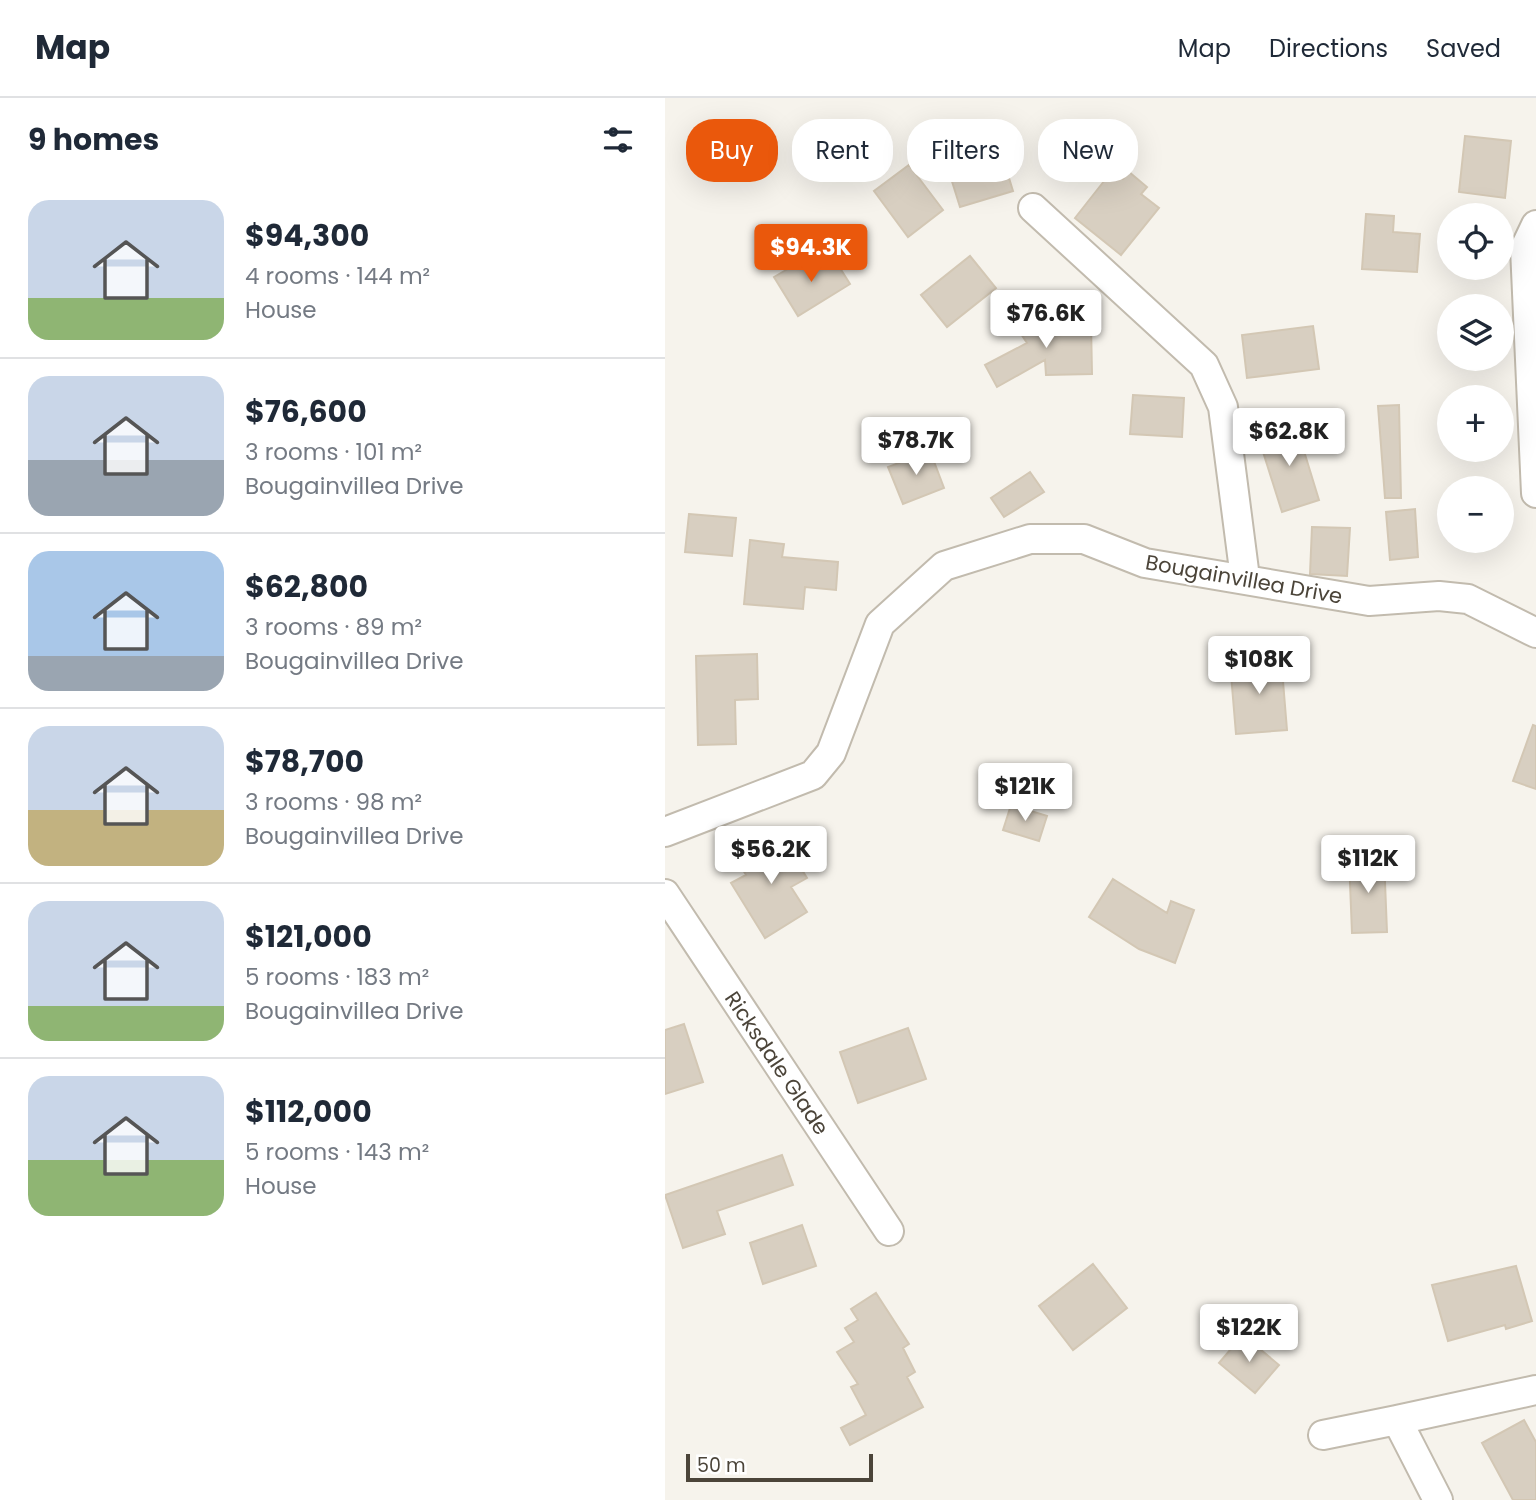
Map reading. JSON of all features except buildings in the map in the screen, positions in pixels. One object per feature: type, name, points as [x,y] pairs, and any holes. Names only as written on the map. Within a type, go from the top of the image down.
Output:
[{"type":"street","points":[[1033,208],[1204,365],[1223,407],[1245,578]]},
{"type":"street","points":[[1536,225],[1525,248],[1536,493]]},
{"type":"street","name":"Bougainvillea Drive","points":[[665,832],[813,775],[831,752],[880,624],[944,566],[1030,539],[1084,539],[1145,563],[1369,601],[1440,596],[1468,599],[1536,632]]},
{"type":"street","name":"Ricksdale Glade","points":[[665,894],[889,1231]]},
{"type":"street","points":[[1323,1435],[1536,1390]]},
{"type":"street","points":[[1397,1420],[1438,1500]]}]
